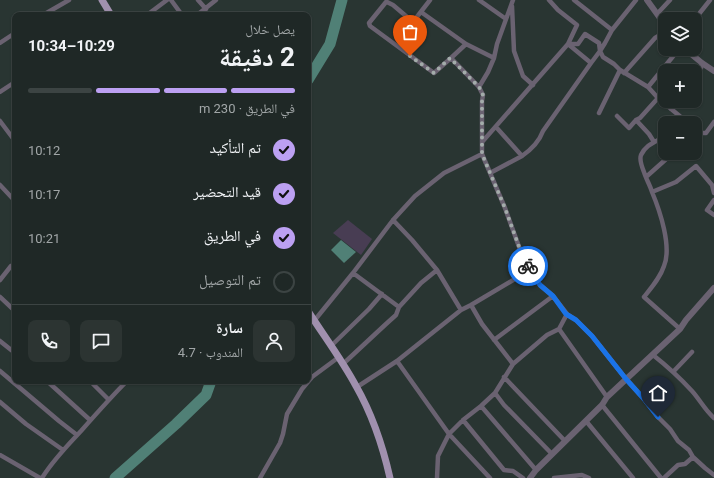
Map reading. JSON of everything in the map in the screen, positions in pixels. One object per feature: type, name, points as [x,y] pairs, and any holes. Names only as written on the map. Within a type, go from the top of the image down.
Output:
[{"type":"main road","points":[[102,0],[109,12]]},
{"type":"main road","points":[[311,316],[339,357],[366,405],[375,427],[390,478]]},
{"type":"street","points":[[48,12],[69,0]]},
{"type":"street","points":[[151,12],[167,0]]},
{"type":"street","points":[[171,0],[180,12]]},
{"type":"street","points":[[198,0],[206,9]]},
{"type":"street","points":[[202,12],[216,0]]},
{"type":"street","points":[[430,0],[413,22],[393,5],[386,2],[369,23],[370,26],[434,73],[466,44]]},
{"type":"street","points":[[479,0],[506,19]]},
{"type":"street","points":[[483,141],[568,44],[577,26],[558,10],[549,0]]},
{"type":"street","points":[[574,0],[612,30]]},
{"type":"street","points":[[490,173],[522,156],[540,139],[543,131],[605,44],[612,30],[636,0]]},
{"type":"street","points":[[647,0],[657,14],[670,0]]},
{"type":"street","points":[[701,12],[710,0]]},
{"type":"street","points":[[479,87],[494,58],[497,44],[512,1]]},
{"type":"street","points":[[512,1],[514,51],[523,76],[533,85]]},
{"type":"street","points":[[421,12],[466,44],[494,58]]},
{"type":"street","points":[[568,44],[578,44],[585,34],[599,44],[603,57],[648,87],[658,98],[629,128],[617,116]]},
{"type":"street","points":[[0,43],[12,35]]},
{"type":"street","points":[[599,113],[622,71],[658,36]]},
{"type":"street","points":[[568,44],[591,63]]},
{"type":"street","points":[[648,87],[673,56]]},
{"type":"street","points":[[693,56],[714,70]]},
{"type":"street","points":[[450,58],[479,87],[483,95],[482,154],[505,208],[522,255],[530,270],[540,285],[553,296],[566,314],[576,320],[592,336],[626,379],[670,429],[678,441],[689,450],[693,457],[714,475]]},
{"type":"street","points":[[0,92],[12,84]]},
{"type":"street","points":[[670,109],[676,116]]},
{"type":"street","points":[[0,120],[12,133]]},
{"type":"street","points":[[636,120],[654,142]]},
{"type":"street","points":[[702,133],[706,133],[714,122]]},
{"type":"street","points":[[496,127],[522,156]]},
{"type":"street","points":[[658,141],[649,144],[640,160],[664,227],[667,250],[665,265],[658,279],[644,297],[680,329]]},
{"type":"street","points":[[314,321],[393,220],[415,196],[444,173],[482,154]]},
{"type":"street","points":[[646,177],[665,160]]},
{"type":"street","points":[[652,192],[676,182],[696,166],[713,183],[714,193]]},
{"type":"street","points":[[0,185],[12,199]]},
{"type":"street","points":[[714,200],[707,210],[714,215]]},
{"type":"street","points":[[393,220],[437,270],[461,310]]},
{"type":"street","points":[[0,280],[12,266]]},
{"type":"street","points":[[343,364],[396,315],[398,307],[421,283],[437,270]]},
{"type":"street","points":[[357,387],[397,361],[461,310],[530,270]]},
{"type":"street","points":[[353,273],[398,307]]},
{"type":"street","points":[[530,478],[536,470],[602,405],[607,397],[680,329],[714,288]]},
{"type":"street","points":[[709,293],[714,298]]},
{"type":"street","points":[[331,346],[369,309],[382,294]]},
{"type":"street","points":[[494,340],[553,296]]},
{"type":"street","points":[[0,297],[12,307]]},
{"type":"street","points":[[472,305],[482,324],[513,364]]},
{"type":"street","points":[[437,478],[438,456],[450,434],[463,420],[481,406],[494,393],[513,364],[547,336],[559,329],[566,314]]},
{"type":"street","points":[[559,329],[607,397]]},
{"type":"street","points":[[0,341],[12,351]]},
{"type":"street","points":[[673,372],[692,352]]},
{"type":"street","points":[[653,355],[693,392],[708,413],[714,418]]},
{"type":"street","points":[[311,378],[339,357]]},
{"type":"street","points":[[397,361],[450,434],[490,478]]},
{"type":"street","points":[[0,371],[12,381]]},
{"type":"street","points":[[504,377],[565,441]]},
{"type":"street","points":[[15,384],[77,435]]},
{"type":"street","points":[[50,384],[90,420]]},
{"type":"street","points":[[93,384],[108,399]]},
{"type":"street","points":[[0,455],[41,478],[63,450],[108,399],[124,384]]},
{"type":"street","points":[[260,478],[280,442],[287,414],[298,394],[306,384]]},
{"type":"street","points":[[494,393],[552,454]]},
{"type":"street","points":[[0,402],[26,424],[63,450]]},
{"type":"street","points":[[602,405],[660,478]]},
{"type":"street","points":[[481,406],[536,470]]},
{"type":"street","points":[[463,420],[504,470],[513,471],[523,478]]},
{"type":"street","points":[[586,421],[633,478]]},
{"type":"street","points":[[664,478],[678,465],[685,464],[693,457]]},
{"type":"street","points":[[554,478],[582,474],[589,478]]},
{"type":"shaded area","points":[[348,220],[372,239],[361,255],[333,233]]},
{"type":"shaded area","points":[[341,240],[356,252],[344,263],[331,250]]},
{"type":"waterway","points":[[311,75],[330,44],[342,0]]},
{"type":"waterway","points":[[115,478],[176,424],[206,395],[210,384]]},
{"type":"way so far","points":[[410,56],[434,73],[450,58],[479,87],[483,95],[482,154],[516,235],[522,255],[528,266]]},
{"type":"route","points":[[528,266],[540,285],[553,296],[566,314],[576,320],[592,336],[658,417]]}]
